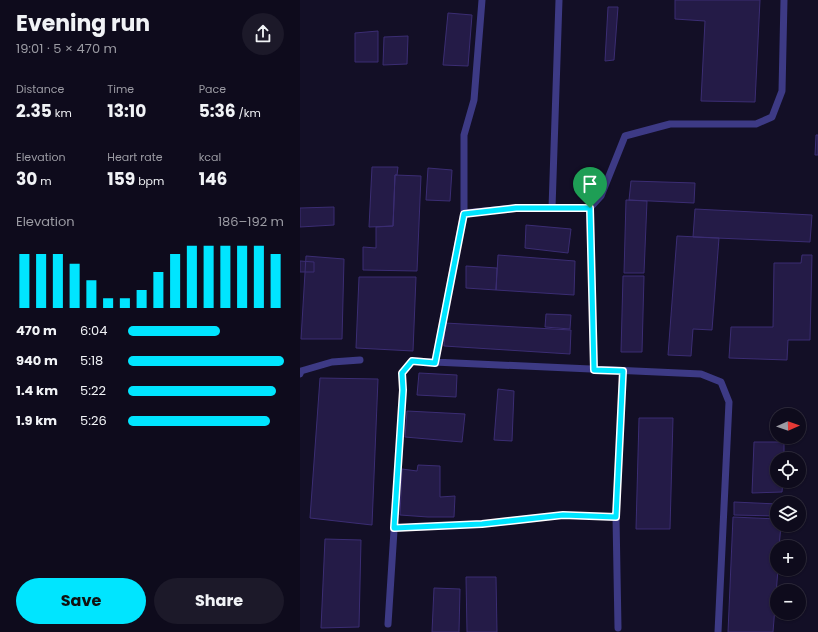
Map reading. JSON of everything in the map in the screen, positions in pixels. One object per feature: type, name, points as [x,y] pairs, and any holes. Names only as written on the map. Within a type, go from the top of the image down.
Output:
[{"type":"lane","points":[[435,363],[464,214],[464,135],[474,100],[482,0]]},
{"type":"lane","points":[[552,208],[559,0]]},
{"type":"lane","points":[[594,370],[590,208],[601,196],[625,136],[670,124],[756,124],[772,117],[782,91],[784,0]]},
{"type":"lane","points":[[464,214],[516,208],[590,208]]},
{"type":"lane","points":[[300,374],[301,372],[332,362],[360,360]]},
{"type":"lane","points":[[388,624],[403,390],[402,373],[412,361],[701,374],[721,382],[729,402],[718,632]]},
{"type":"lane","points":[[618,628],[616,517],[623,371]]},
{"type":"lane","points":[[394,528],[482,524],[563,515],[616,517]]},
{"type":"building","points":[[675,0],[760,0],[755,102],[701,101],[705,21],[675,19]]},
{"type":"building","points":[[608,7],[618,7],[614,60],[605,61]]},
{"type":"building","points":[[448,13],[472,15],[468,66],[443,65]]},
{"type":"building","points":[[378,31],[378,62],[355,62],[355,33]]},
{"type":"building","points":[[408,36],[407,64],[383,65],[384,37]]},
{"type":"building","points":[[816,135],[818,135],[818,155],[815,155]]},
{"type":"building","points":[[372,167],[398,167],[397,175],[395,175],[393,226],[369,227]]},
{"type":"building","points":[[428,168],[452,170],[450,201],[426,200]]},
{"type":"building","points":[[395,175],[421,176],[417,271],[363,270],[363,247],[376,248],[376,227],[393,226]]},
{"type":"building","points":[[631,181],[695,183],[694,203],[629,200]]},
{"type":"building","points":[[626,200],[647,201],[644,273],[624,273]]},
{"type":"building","points":[[334,207],[334,225],[300,227],[300,208]]},
{"type":"building","points":[[695,209],[812,215],[810,242],[693,237]]},
{"type":"building","points":[[526,225],[571,229],[568,253],[525,248]]},
{"type":"building","points":[[677,236],[719,238],[712,330],[693,329],[691,356],[668,355]]},
{"type":"building","points":[[498,255],[575,261],[574,295],[496,290]]},
{"type":"building","points":[[802,255],[812,255],[810,340],[788,340],[787,360],[729,358],[731,327],[773,327],[774,263],[801,263]]},
{"type":"building","points":[[306,256],[344,259],[342,339],[301,339]]},
{"type":"building","points":[[300,261],[314,262],[314,272],[300,272]]},
{"type":"building","points":[[466,266],[497,268],[496,290],[466,288]]},
{"type":"building","points":[[623,276],[644,276],[642,352],[621,352]]},
{"type":"building","points":[[359,277],[416,277],[413,351],[356,348]]},
{"type":"building","points":[[546,314],[571,315],[570,329],[545,327]]},
{"type":"building","points":[[445,323],[571,330],[570,354],[444,346]]},
{"type":"building","points":[[419,373],[457,375],[456,397],[417,395]]},
{"type":"building","points":[[320,378],[378,379],[372,525],[310,518]]},
{"type":"building","points":[[498,389],[514,391],[512,441],[494,440]]},
{"type":"building","points":[[407,411],[465,414],[462,442],[405,437]]},
{"type":"building","points":[[639,418],[673,418],[670,529],[636,529]]},
{"type":"building","points":[[754,442],[784,444],[784,452],[770,452],[770,488],[782,488],[782,492],[752,493]]},
{"type":"building","points":[[418,465],[440,466],[440,497],[455,496],[454,517],[400,515],[402,469],[417,471]]},
{"type":"building","points":[[734,502],[770,504],[770,516],[734,515]]},
{"type":"building","points":[[733,517],[770,519],[770,532],[780,532],[780,540],[770,540],[770,576],[777,576],[777,584],[770,584],[770,620],[774,620],[773,632],[728,632]]},
{"type":"building","points":[[325,539],[361,540],[359,627],[321,628]]},
{"type":"building","points":[[466,577],[496,577],[497,632],[467,632]]},
{"type":"building","points":[[434,588],[460,589],[459,632],[432,632]]},
{"type":"route","points":[[516,208],[590,208],[594,370],[623,371],[616,517],[563,515],[482,524],[394,528],[403,390],[402,373],[412,361],[435,363],[464,214],[516,208]]}]
